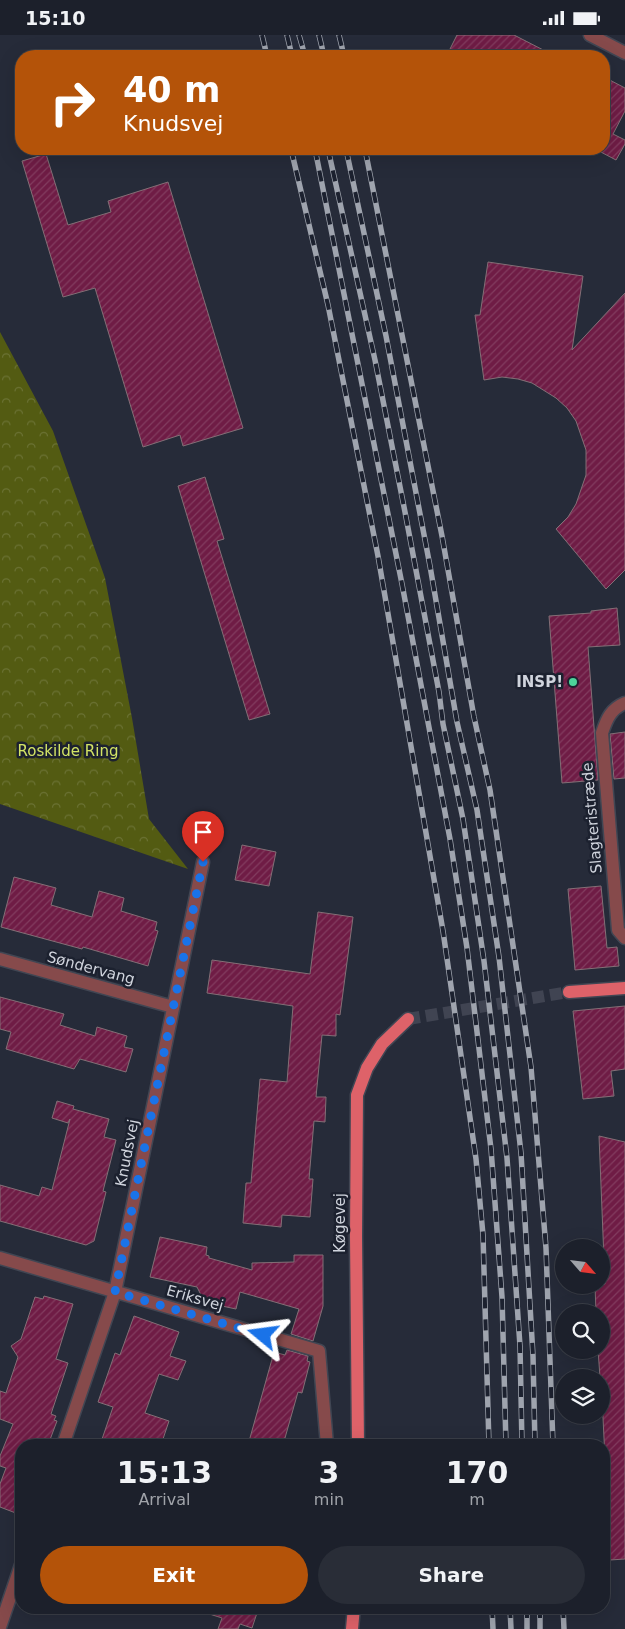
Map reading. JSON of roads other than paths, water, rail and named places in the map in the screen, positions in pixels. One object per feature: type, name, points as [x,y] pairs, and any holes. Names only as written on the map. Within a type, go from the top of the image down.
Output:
[{"type":"main road","points":[[569,992],[625,987]]},
{"type":"main road","name":"Køgevej","points":[[358,1439],[357,1095],[367,1068],[382,1044],[408,1019]]},
{"type":"main road","points":[[352,1629],[353,1614]]},
{"type":"street","points":[[590,35],[625,53]]},
{"type":"street","name":"Slagteristræde","points":[[625,703],[616,707],[607,717],[602,733],[618,930],[625,938]]},
{"type":"street","name":"Knudsvej","points":[[65,1439],[115,1292],[203,862]]},
{"type":"street","name":"Søndervang","points":[[0,959],[173,1007]]},
{"type":"street","name":"Eriksvej","points":[[0,1258],[319,1351],[326,1439]]},
{"type":"street","points":[[0,1627],[15,1583]]},
{"type":"tunnel","points":[[408,1019],[569,992]]},
{"type":"railway","points":[[262,35],[266,50]]},
{"type":"railway","points":[[287,35],[291,50]]},
{"type":"railway","points":[[299,35],[303,50]]},
{"type":"railway","points":[[319,35],[323,50]]},
{"type":"railway","points":[[339,35],[343,50]]},
{"type":"railway","points":[[292,155],[328,305],[378,556],[443,931],[476,1159],[483,1235],[489,1439]]},
{"type":"railway","points":[[316,155],[402,584],[450,839],[467,948],[491,1149],[502,1297],[506,1439]]},
{"type":"railway","points":[[329,155],[375,360],[439,692],[443,724],[463,819],[484,961],[507,1158],[520,1346],[522,1439]]},
{"type":"railway","points":[[347,155],[386,336],[430,566],[457,722],[477,810],[499,957],[521,1153],[533,1356],[535,1439]]},
{"type":"railway","points":[[366,155],[442,536],[474,717],[490,790],[531,1067],[546,1248],[553,1439]]},
{"type":"railway","points":[[492,1614],[493,1629]]},
{"type":"railway","points":[[510,1614],[511,1629]]},
{"type":"railway","points":[[527,1614],[527,1629]]},
{"type":"railway","points":[[540,1614],[540,1629]]},
{"type":"railway","points":[[563,1614],[564,1629]]},
{"type":"place","name":"INSP!","points":[[573,682]]},
{"type":"park label","name":"Roskilde Ring","points":[[68,751]]}]
